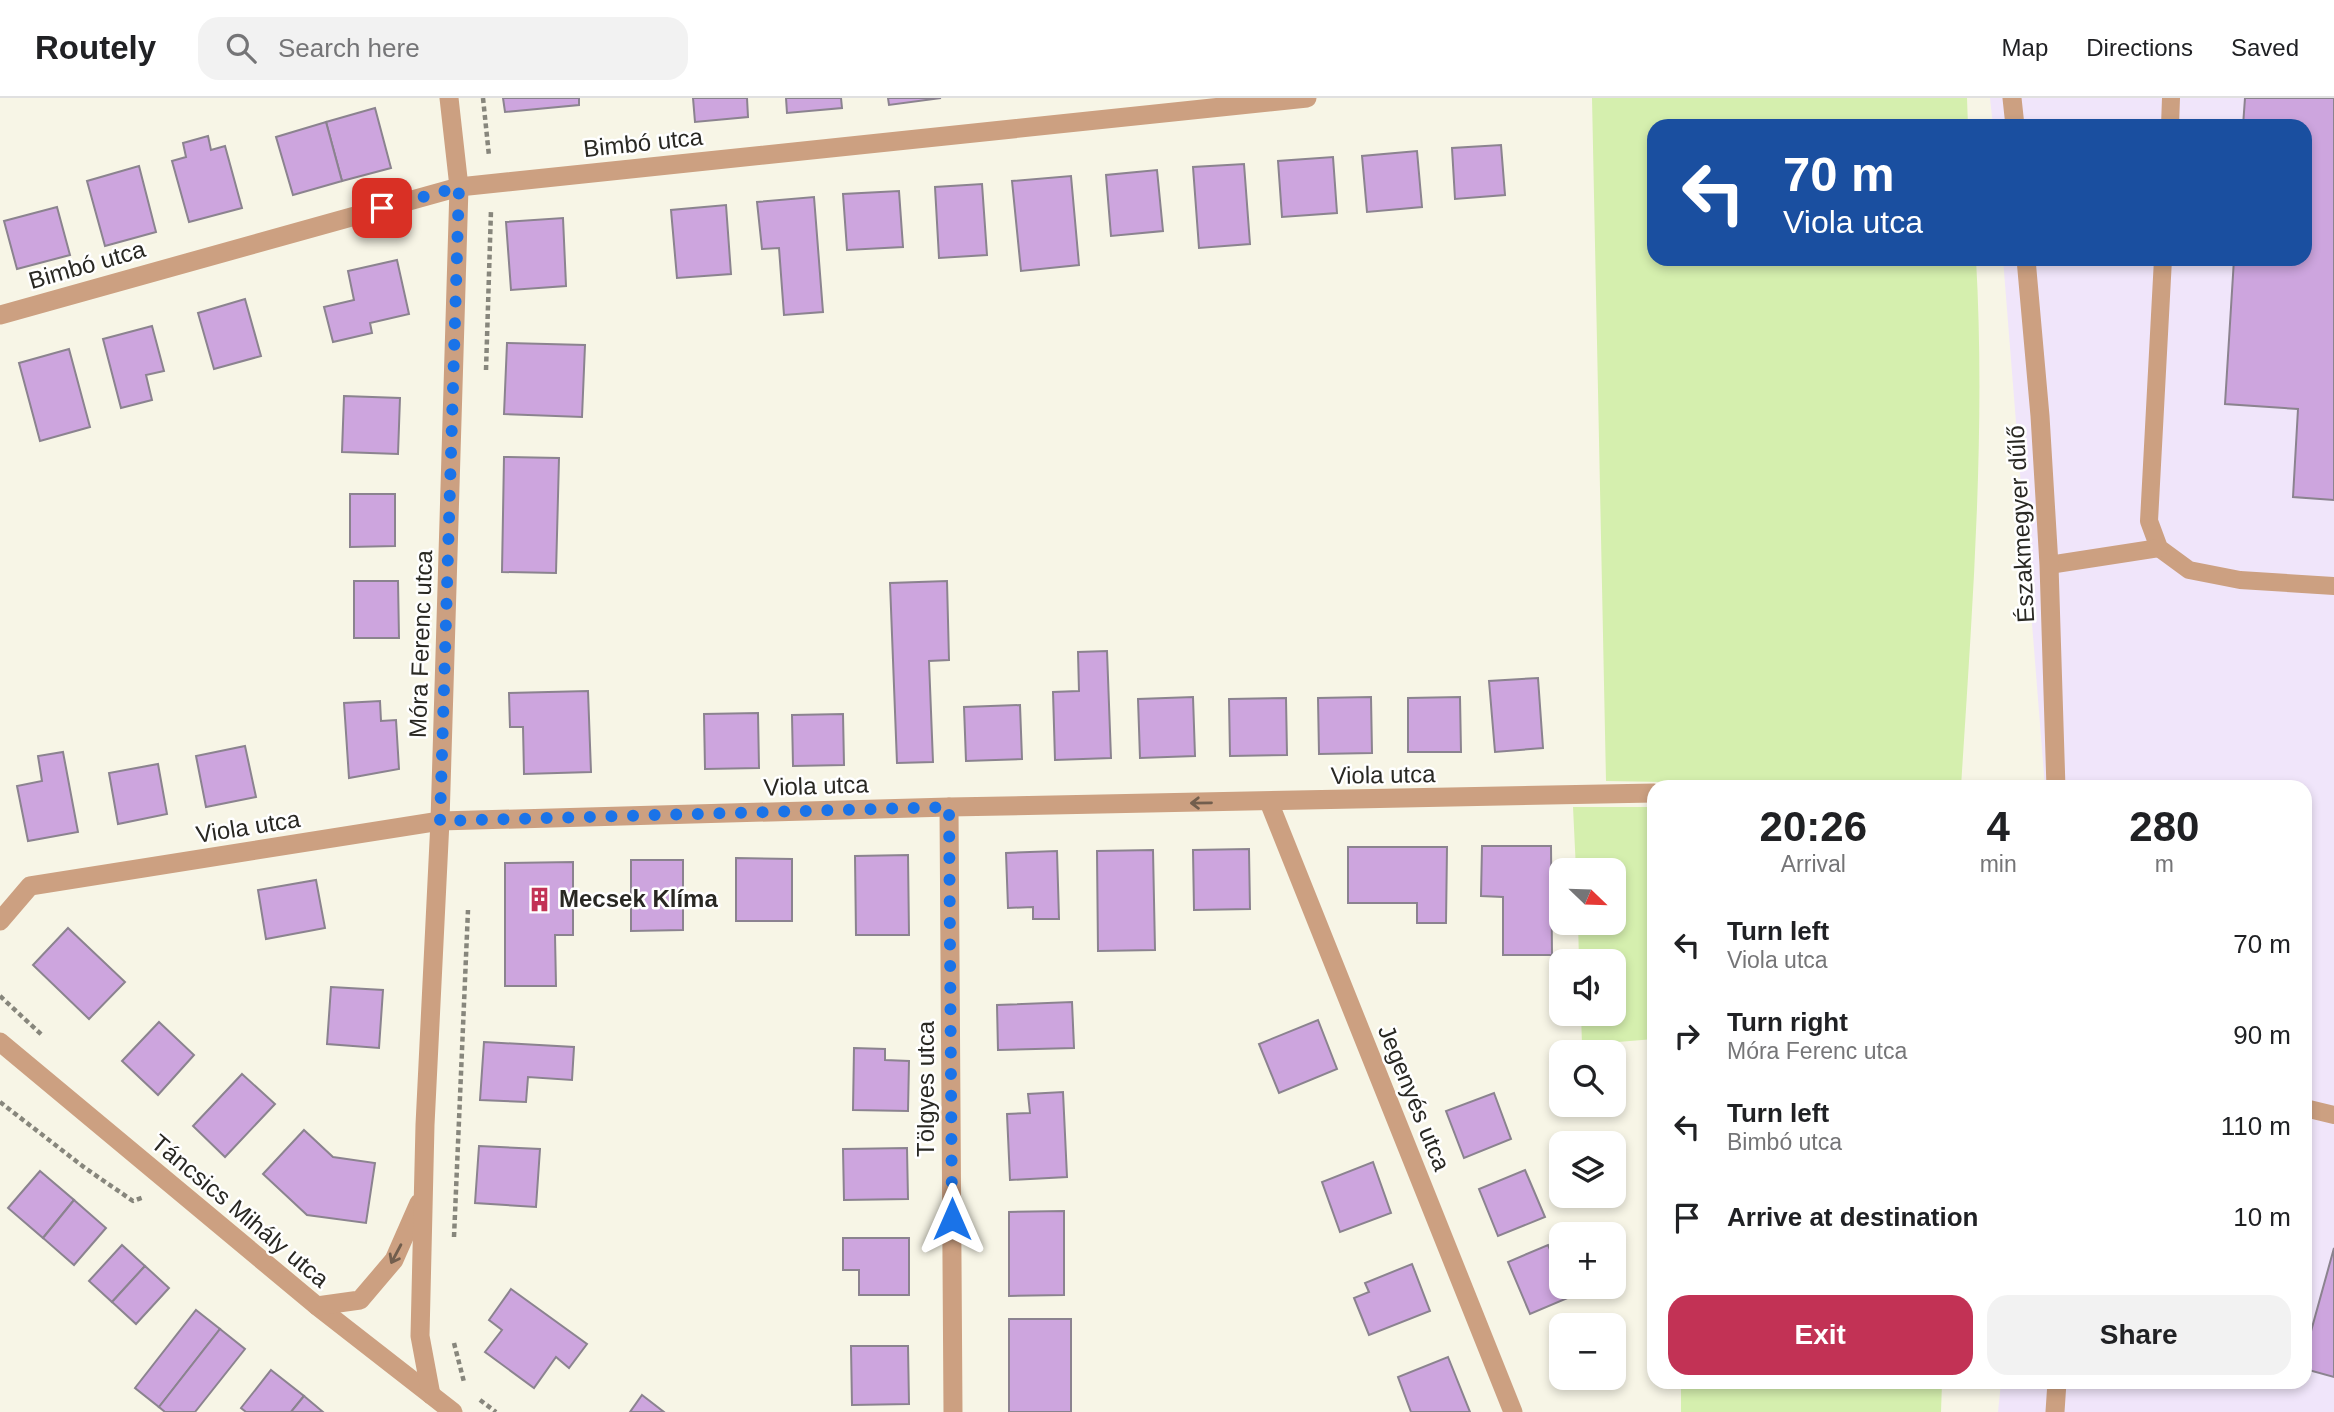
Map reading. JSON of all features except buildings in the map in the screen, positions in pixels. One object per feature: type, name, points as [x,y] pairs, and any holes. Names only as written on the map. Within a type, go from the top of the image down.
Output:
[{"type":"street","name":"Móra Ferenc utca","points":[[431,1395],[419,1336],[440,821],[459,187],[449,98]]},
{"type":"street","name":"Bimbó utca","points":[[0,315],[459,187],[1307,98]]},
{"type":"street","points":[[2012,98],[2014,119]]},
{"type":"street","name":"Északmegyer dűlő","points":[[2027,266],[2040,416],[2049,565],[2056,780]]},
{"type":"street","name":"Viola utca","points":[[0,921],[30,886],[440,821],[949,807],[1647,793]]},
{"type":"street","name":"Jegenyés utca","points":[[1269,802],[1513,1412]]},
{"type":"street","name":"Tölgyes utca","points":[[949,807],[953,1412]]},
{"type":"street","name":"Táncsics Mihály utca","points":[[0,1042],[317,1306],[453,1412]]},
{"type":"street","name":"Móra Ferenc utca","points":[[317,1306],[359,1300],[394,1259],[424,1192]]},
{"type":"street","points":[[2055,1412],[2057,1389]]},
{"type":"lane","points":[[2170,119],[2171,98]]},
{"type":"lane","points":[[2163,266],[2149,521],[2159,548],[2189,570],[2240,580],[2334,586]]},
{"type":"lane","points":[[2049,565],[2159,548]]},
{"type":"lane","points":[[2312,1110],[2334,1115]]},
{"type":"path","points":[[0,1102],[132,1201],[172,1186]]},
{"type":"shaded area","points":[[1990,98],[2334,98],[2334,1412],[1998,1412],[2000,1389],[2312,1389],[2312,780],[2044,780],[2004,266],[2312,266],[2312,119],[1992,119]]},
{"type":"green space","points":[[1592,98],[1967,98],[1968,119],[1647,119],[1647,266],[1976,266],[1979,457],[1961,780],[1606,781]]},
{"type":"green space","points":[[1573,807],[1647,807],[1647,1040],[1582,1040],[1581,1026],[1626,1026],[1626,949],[1579,949],[1578,935],[1626,935],[1626,858],[1575,858]]},
{"type":"green space","points":[[1681,1389],[1942,1389],[1941,1412],[1681,1412]]},
{"type":"place","name":"Mecsek Klíma","points":[[539,899]]},
{"type":"route","points":[[382,208],[459,187],[440,821],[949,807],[952,1219]]}]
